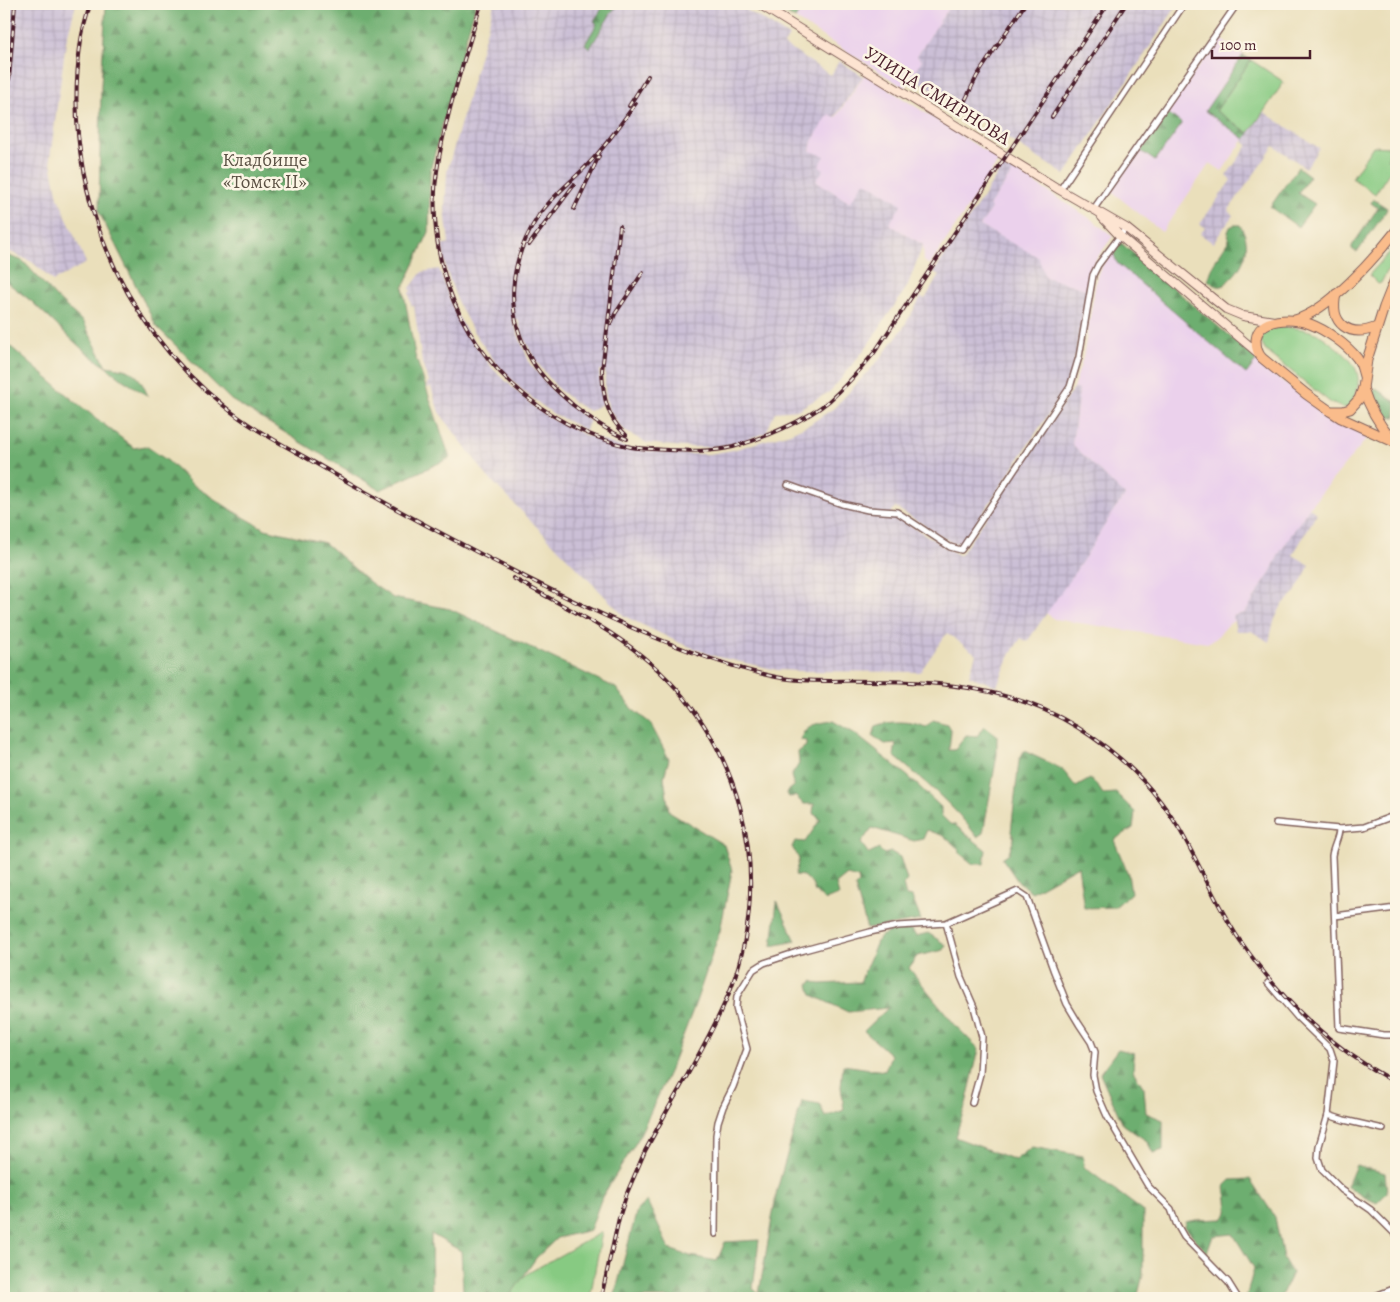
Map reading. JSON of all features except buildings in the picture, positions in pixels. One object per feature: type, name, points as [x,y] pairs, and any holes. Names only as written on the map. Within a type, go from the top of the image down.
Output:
[{"type":"main road","name":"УЛИЦА СМИРНОВА","points":[[759,4],[1096,212],[1126,228],[1226,309],[1243,316],[1274,321]]},
{"type":"main road","name":"УЛИЦА СМИРНОВА","points":[[1096,212],[1120,236],[1258,353]]},
{"type":"main road","points":[[1290,321],[1313,312],[1336,294],[1383,248],[1396,232]]},
{"type":"main road","points":[[1330,410],[1343,411],[1350,409],[1359,399],[1366,360],[1396,277]]},
{"type":"main road","points":[[1336,294],[1334,311],[1342,326],[1360,332],[1378,327]]},
{"type":"main road","points":[[1364,376],[1357,358],[1336,340],[1312,325],[1290,321],[1274,321],[1260,329],[1256,343],[1258,353],[1290,382],[1342,418],[1394,441]]},
{"type":"main road","points":[[1362,388],[1377,422],[1394,441]]},
{"type":"street","points":[[1060,190],[1184,4]]},
{"type":"street","points":[[1096,212],[1237,4]]},
{"type":"street","points":[[788,485],[842,504],[868,510],[896,512],[950,547],[961,550],[1070,387],[1079,357],[1093,276],[1098,265],[1126,228]]},
{"type":"street","points":[[1276,823],[1339,829],[1364,827],[1396,815]]},
{"type":"street","points":[[1339,829],[1339,835],[1333,846],[1332,856],[1339,1028],[1396,1035]]},
{"type":"street","points":[[715,1234],[716,1135],[723,1107],[734,1088],[747,1049],[736,1008],[737,996],[754,970],[764,963],[797,952],[898,926],[946,923],[1018,891],[1027,897],[1052,969],[1067,1004],[1091,1042],[1095,1052],[1093,1075],[1096,1091],[1107,1116],[1148,1186],[1172,1209],[1180,1230],[1194,1248],[1228,1282],[1238,1298]]},
{"type":"street","points":[[1335,916],[1396,908]]},
{"type":"street","points":[[946,923],[961,977],[974,1007],[982,1037],[980,1074],[972,1103]]},
{"type":"street","points":[[1268,983],[1298,1018],[1330,1049],[1333,1055],[1334,1061],[1328,1114],[1319,1146],[1318,1158],[1322,1170],[1342,1190],[1371,1210],[1396,1235]]},
{"type":"street","points":[[1328,1114],[1344,1120],[1383,1129]]},
{"type":"street","points":[[1370,1298],[1396,1288]]},
{"type":"shaded area","points":[[4,4],[76,4],[66,42],[50,158],[58,197],[86,263],[53,281],[32,262],[4,249]]},
{"type":"shaded area","points":[[494,4],[737,4],[789,36],[784,45],[831,75],[839,61],[863,76],[835,117],[829,114],[812,141],[810,151],[825,156],[819,166],[824,169],[816,181],[850,203],[864,181],[902,204],[889,224],[923,245],[907,287],[865,349],[831,391],[797,410],[775,412],[766,433],[731,444],[708,447],[683,447],[647,443],[628,433],[620,426],[608,407],[605,390],[605,370],[599,370],[602,404],[589,411],[578,405],[558,389],[535,360],[521,332],[518,319],[512,319],[530,364],[554,392],[590,421],[585,430],[552,413],[524,392],[498,366],[473,331],[458,303],[446,269],[442,244],[449,244],[445,209],[447,172]]},
{"type":"shaded area","points":[[805,4],[951,4],[917,56],[922,60],[905,88],[795,19]]},
{"type":"shaded area","points":[[951,4],[1178,4],[1065,175],[912,77],[922,60],[917,56]]},
{"type":"shaded area","points":[[1219,38],[1284,82],[1222,171],[1210,163],[1162,232],[1111,191]]},
{"type":"shaded area","points":[[865,74],[999,160],[930,265],[924,261],[923,245],[889,224],[901,204],[850,203],[816,181],[819,166],[810,152],[812,141],[829,113],[836,117]]},
{"type":"shaded area","points":[[1264,112],[1319,148],[1306,168],[1274,146],[1228,211],[1233,215],[1213,243],[1200,234],[1205,227],[1200,224],[1231,180],[1226,176],[1248,145],[1243,141]]},
{"type":"shaded area","points":[[1005,163],[1014,170],[989,206],[991,208],[980,226],[1038,257],[1045,277],[1088,290],[1072,371],[1067,386],[963,543],[952,543],[895,507],[889,516],[900,519],[960,556],[1073,389],[1079,390],[1072,444],[1125,496],[1115,508],[1083,560],[1027,642],[1021,638],[1011,653],[997,686],[969,676],[976,654],[947,633],[920,672],[777,670],[714,656],[680,643],[624,616],[487,476],[439,412],[431,387],[428,388],[427,383],[429,382],[422,363],[414,306],[411,305],[409,292],[411,292],[410,288],[422,272],[439,269],[452,305],[468,334],[493,369],[534,407],[550,418],[585,435],[629,449],[683,454],[709,454],[733,450],[790,433],[810,424],[834,408],[880,359],[903,328],[921,297],[925,299],[939,275],[934,272]]},
{"type":"shaded area","points":[[1014,170],[1091,219],[1113,236],[1094,262],[1088,290],[1044,277],[1037,257],[980,226],[991,208],[989,206]]},
{"type":"shaded area","points":[[1120,242],[1278,378],[1323,411],[1368,437],[1309,508],[1280,552],[1270,573],[1245,613],[1233,616],[1234,621],[1215,639],[1207,643],[1054,619],[1046,613],[1083,560],[1115,508],[1125,496],[1072,444],[1079,390],[1073,389],[1083,358],[1097,276],[1101,267]]},
{"type":"shaded area","points":[[1309,508],[1317,513],[1293,555],[1310,565],[1294,594],[1282,605],[1274,621],[1269,642],[1251,631],[1236,631],[1233,616],[1245,613],[1270,573],[1280,552]]},
{"type":"green space","name":"Кладбище «Томск II»","points":[[106,4],[476,4],[430,171],[429,232],[403,288],[415,355],[450,458],[380,490],[231,400],[156,326],[99,212],[101,85]]},
{"type":"green space","points":[[609,4],[621,4],[613,10],[590,48],[585,44],[597,24],[594,21],[603,7]]},
{"type":"green space","points":[[770,4],[805,4],[795,19]]},
{"type":"green space","points":[[1243,55],[1251,60],[1216,111],[1249,133],[1245,139],[1205,111]]},
{"type":"green space","points":[[1251,60],[1284,82],[1249,133],[1216,111]]},
{"type":"green space","points":[[1168,113],[1182,124],[1155,161],[1141,151]]},
{"type":"green space","points":[[1373,146],[1390,147],[1388,159],[1396,162],[1375,194],[1352,178]]},
{"type":"green space","points":[[1298,167],[1310,176],[1298,193],[1315,204],[1298,227],[1270,207]]},
{"type":"green space","points":[[1373,199],[1387,208],[1356,252],[1352,249],[1352,246],[1378,208],[1371,203]]},
{"type":"green space","points":[[1240,225],[1244,233],[1246,240],[1245,255],[1243,262],[1234,275],[1224,285],[1217,286],[1208,280],[1214,263],[1229,240],[1228,232],[1230,227]]},
{"type":"green space","points":[[1120,242],[1257,360],[1246,374],[1117,263],[1113,252]]},
{"type":"green space","points":[[1396,245],[1396,254],[1381,283],[1378,284],[1369,275]]},
{"type":"green space","points":[[4,254],[23,261],[56,297],[84,323],[106,366],[128,370],[133,373],[137,376],[148,396],[123,380],[81,348],[31,301],[4,280]]},
{"type":"green space","points":[[1275,327],[1316,333],[1350,360],[1357,373],[1358,380],[1355,396],[1350,406],[1343,408],[1331,403],[1265,350],[1261,341],[1262,338],[1266,332]]},
{"type":"green space","points":[[4,341],[73,400],[134,448],[146,446],[168,461],[193,485],[233,511],[265,529],[325,543],[371,583],[393,598],[450,609],[616,688],[632,709],[650,723],[669,759],[664,777],[669,811],[724,845],[732,871],[720,931],[670,1070],[637,1141],[602,1197],[590,1230],[557,1238],[536,1258],[512,1293],[499,1298],[465,1298],[461,1251],[431,1234],[432,1298],[4,1298]]},
{"type":"green space","points":[[1376,388],[1396,402],[1396,417],[1386,415],[1381,405],[1374,400],[1372,393]]},
{"type":"green space","points":[[933,720],[947,724],[951,731],[949,750],[955,750],[966,735],[977,736],[985,726],[997,735],[997,755],[983,833],[977,837],[949,804],[894,756],[896,743],[885,744],[873,736],[876,726],[882,724],[901,722],[914,723],[926,727]]},
{"type":"green space","points":[[833,721],[854,733],[909,777],[941,807],[941,815],[950,824],[955,825],[986,850],[984,864],[973,864],[958,852],[959,849],[944,836],[927,830],[923,839],[914,841],[872,828],[861,843],[869,854],[879,849],[884,854],[891,852],[900,857],[907,880],[903,885],[906,896],[912,897],[921,920],[867,929],[855,887],[859,883],[858,878],[847,875],[836,884],[839,895],[825,900],[815,892],[812,883],[804,876],[795,875],[799,859],[792,847],[795,841],[805,842],[820,820],[813,813],[814,804],[804,804],[795,796],[789,797],[786,793],[794,786],[791,776],[799,764],[798,752],[806,746],[806,741],[801,740],[802,735],[812,725]]},
{"type":"green space","points":[[1024,751],[1062,769],[1076,787],[1090,779],[1103,794],[1116,793],[1135,812],[1133,828],[1114,840],[1128,874],[1131,893],[1115,907],[1084,908],[1078,866],[1032,892],[1019,883],[1002,858],[1009,853],[1014,838],[1011,832],[1019,760]]},
{"type":"green space","points":[[777,901],[796,941],[772,946]]},
{"type":"green space","points":[[898,928],[912,930],[916,936],[928,933],[946,945],[944,950],[917,956],[909,968],[956,1026],[979,1049],[966,1104],[955,1137],[1015,1160],[1032,1147],[1083,1156],[1084,1167],[1143,1211],[1143,1275],[1137,1298],[614,1298],[637,1210],[647,1201],[669,1249],[690,1256],[717,1261],[725,1242],[759,1240],[753,1289],[759,1293],[777,1190],[802,1101],[820,1104],[825,1117],[844,1110],[841,1087],[843,1065],[885,1071],[891,1055],[864,1031],[888,1008],[848,1012],[812,995],[809,985],[812,981],[820,984],[860,982],[879,937]]},
{"type":"green space","points":[[1118,1049],[1134,1053],[1133,1071],[1144,1088],[1146,1113],[1163,1120],[1163,1150],[1153,1153],[1147,1141],[1123,1125],[1100,1073]]},
{"type":"green space","points":[[1356,1165],[1385,1173],[1387,1193],[1377,1203],[1347,1186]]},
{"type":"green space","points":[[1250,1179],[1275,1217],[1283,1258],[1292,1273],[1280,1298],[1246,1298],[1254,1268],[1233,1234],[1213,1236],[1207,1253],[1185,1227],[1186,1222],[1223,1219],[1227,1212],[1225,1186],[1231,1180]]},
{"type":"green space","points":[[602,1232],[590,1298],[496,1298],[530,1272]]},
{"type":"railway","points":[[9,79],[15,4]]},
{"type":"railway","points":[[90,4],[81,40],[77,92],[79,143],[88,194],[104,242],[125,288],[153,332],[186,371],[224,406],[272,439],[453,540],[590,609],[689,651],[746,670],[788,679],[811,681],[897,681],[976,689],[1028,703],[1077,727],[1122,760],[1160,801],[1181,832],[1231,926],[1255,962],[1272,983],[1309,1021],[1329,1038],[1372,1069],[1396,1083]]},
{"type":"railway","points":[[481,4],[450,108],[435,183],[435,220],[438,245],[443,269],[454,301],[469,331],[489,359],[512,384],[538,406],[567,424],[598,438],[636,448],[692,451],[733,447],[784,428],[829,401],[853,378],[874,353],[1108,4]]},
{"type":"railway","points":[[961,109],[977,76],[1025,4]]},
{"type":"railway","points":[[1052,117],[1126,4]]},
{"type":"railway","points":[[629,106],[648,76]]},
{"type":"railway","points":[[627,439],[606,428],[573,405],[536,367],[523,343],[517,324],[513,287],[521,250],[539,215],[551,200],[598,153],[636,103]]},
{"type":"railway","points":[[574,209],[599,156]]},
{"type":"railway","points":[[529,245],[574,185]]},
{"type":"railway","points":[[620,226],[602,370],[603,388],[607,405],[614,421],[626,435]]},
{"type":"railway","points":[[611,324],[615,314],[643,272]]},
{"type":"railway","points":[[513,578],[579,614],[627,644],[676,688],[704,725],[725,765],[740,807],[748,852],[750,897],[744,943],[731,988],[712,1031],[645,1151],[627,1193],[619,1218],[601,1298]]}]
